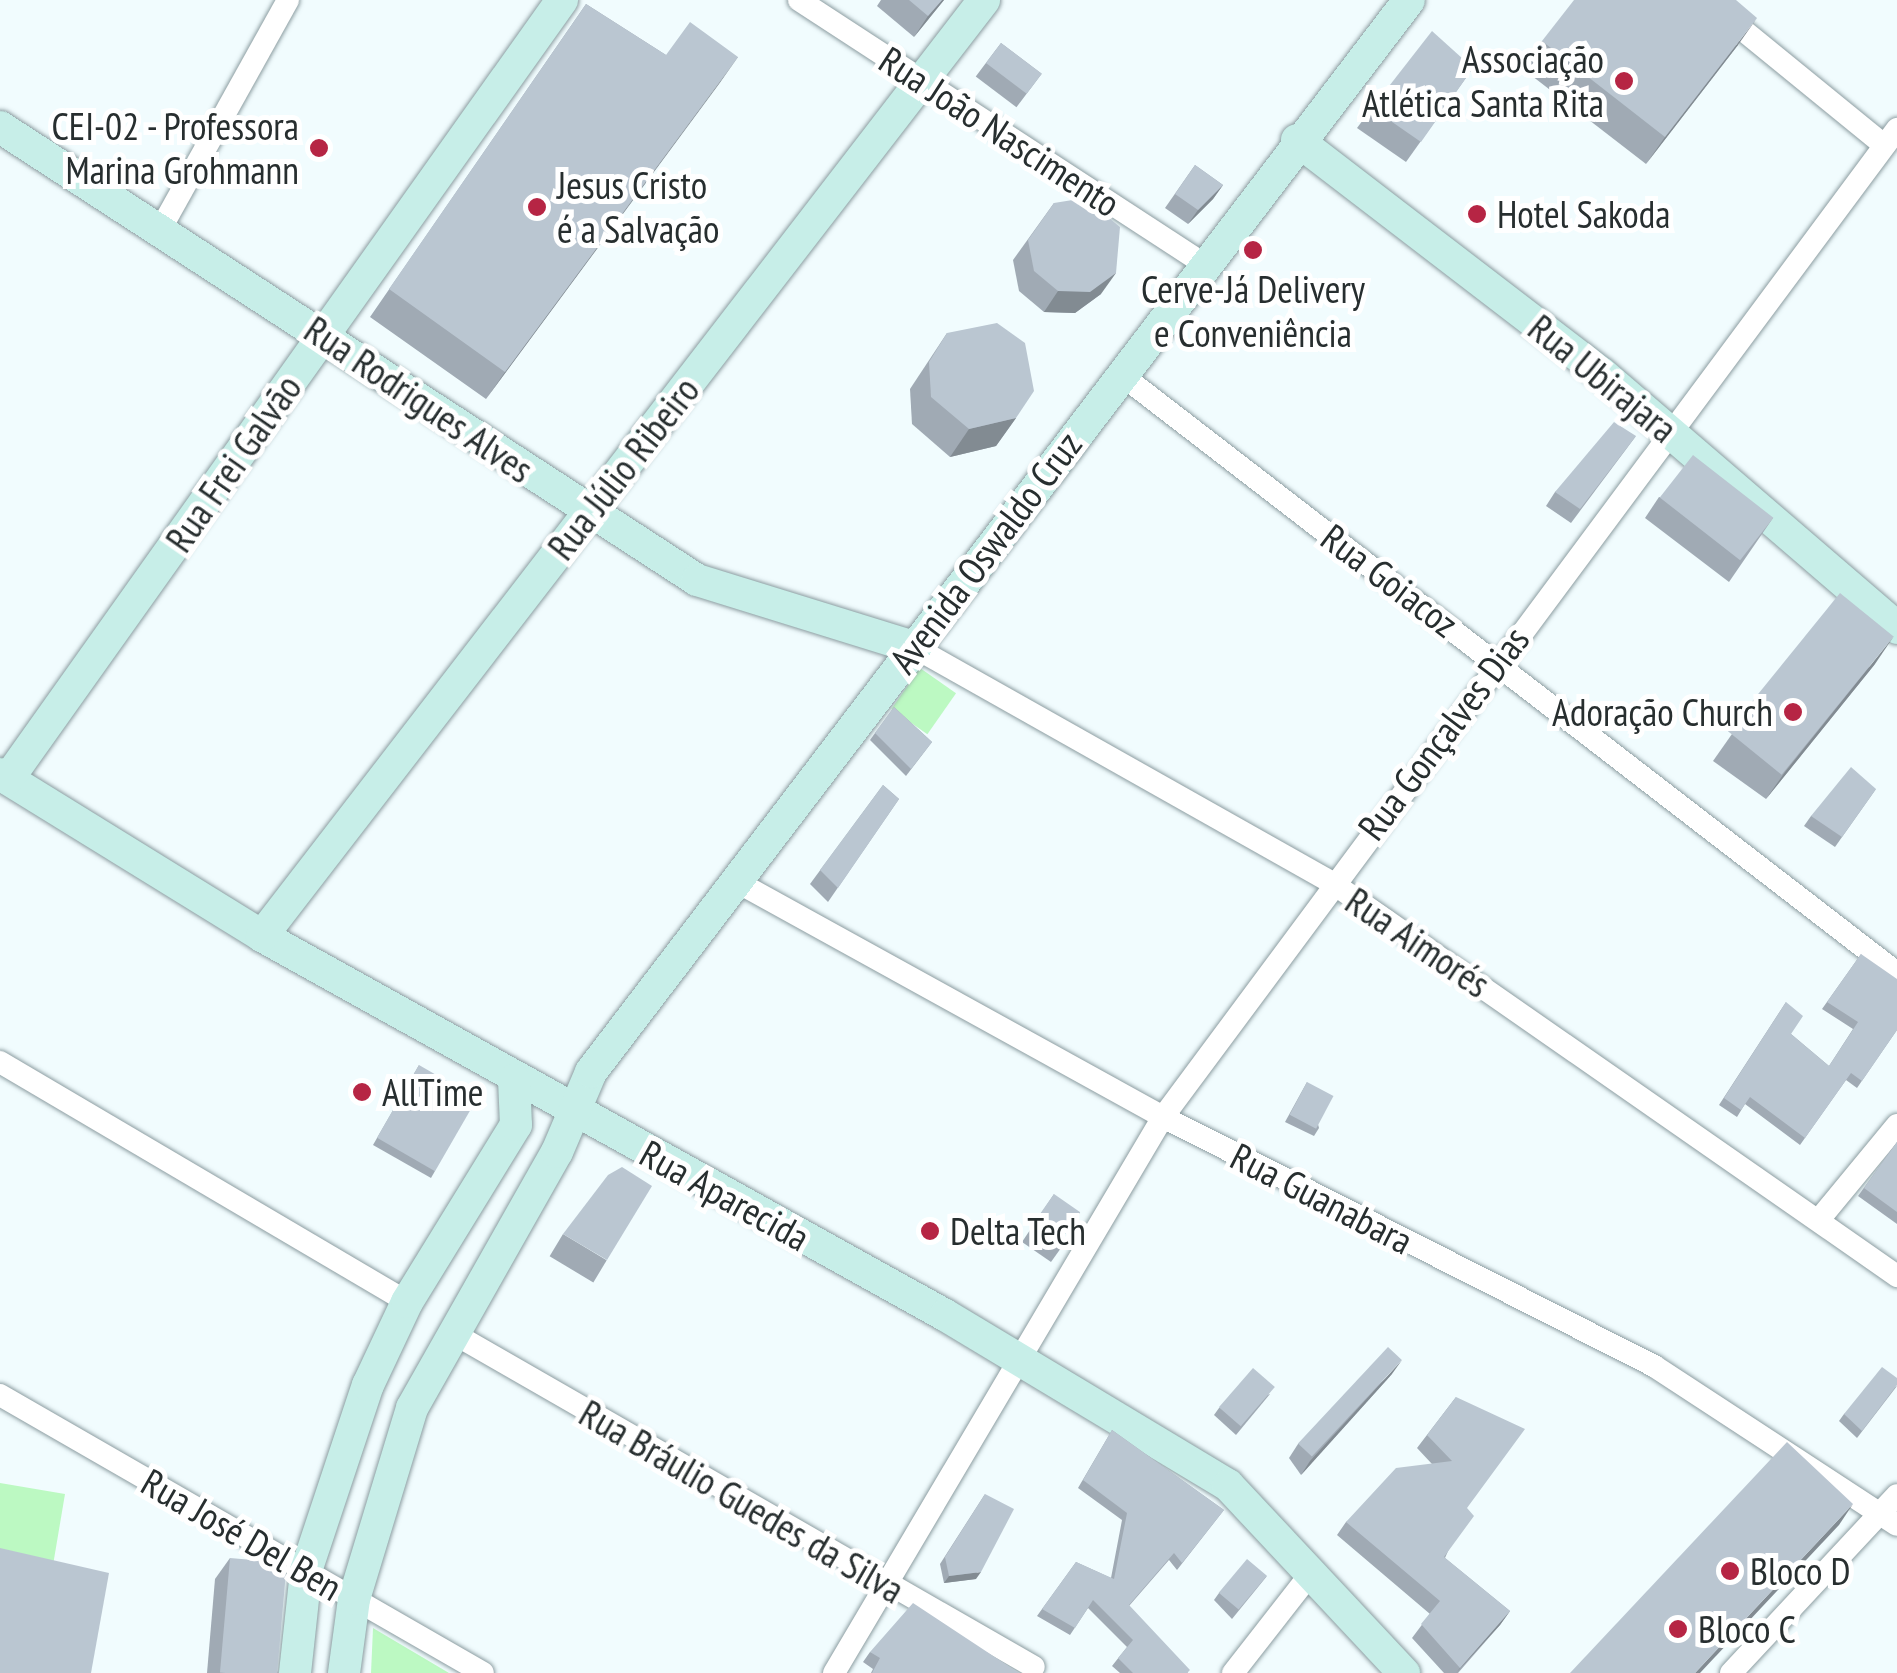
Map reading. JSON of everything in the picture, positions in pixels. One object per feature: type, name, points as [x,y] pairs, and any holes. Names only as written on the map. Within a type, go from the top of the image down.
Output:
[{"type":"main road","name":"Rua Frei Galvão","points":[[3,782],[562,0]]},
{"type":"main road","name":"Rua Júlio Ribeiro","points":[[262,936],[984,0]]},
{"type":"main road","name":"Avenida Oswaldo Cruz","points":[[344,1673],[354,1599],[412,1408],[574,1111],[591,1072],[739,883],[1201,262],[1408,0]]},
{"type":"main road","name":"Rua Rodrigues Alves","points":[[0,127],[697,580],[914,647]]},
{"type":"main road","name":"Rua Ubirajara","points":[[1297,140],[1666,428],[1897,628]]},
{"type":"main road","name":"Rua Aparecida","points":[[3,782],[514,1080],[1016,1356],[1228,1486],[1404,1673]]},
{"type":"main road","points":[[295,1673],[306,1571],[407,1302],[516,1126],[514,1080]]},
{"type":"street","points":[[160,230],[288,0]]},
{"type":"street","name":"Rua João Nascimento","points":[[799,0],[1201,262]]},
{"type":"street","points":[[1706,0],[1891,137]]},
{"type":"street","name":"Rua Gonçalves Dias","points":[[834,1673],[1016,1356],[1163,1116],[1666,428],[1891,137]]},
{"type":"street","name":"Rua Goiacoz","points":[[1119,373],[1497,660],[1897,973]]},
{"type":"street","name":"Rua Aimorés","points":[[914,647],[1331,882],[1822,1216],[1897,1276]]},
{"type":"street","name":"Rua Guanabara","points":[[739,883],[1163,1116],[1654,1366],[1888,1520]]},
{"type":"street","points":[[0,1062],[407,1302]]},
{"type":"street","points":[[1822,1216],[1897,1124]]},
{"type":"street","name":"Rua Bráulio Guedes da Silva","points":[[451,1332],[1034,1668]]},
{"type":"street","name":"Rua José Del Ben","points":[[0,1395],[484,1673]]},
{"type":"street","points":[[1732,1673],[1888,1520],[1897,1496]]},
{"type":"street","points":[[1234,1673],[1311,1573]]},
{"type":"green space","points":[[920,668],[956,693],[927,734],[891,709]]},
{"type":"green space","points":[[0,1483],[65,1494],[51,1577],[0,1568]]},
{"type":"green space","points":[[373,1628],[449,1673],[371,1673]]},
{"type":"building","points":[[909,0],[942,0],[928,16]]},
{"type":"building","name":"Associação Atlética Santa Rita","points":[[1574,0],[1736,0],[1757,18],[1665,137],[1542,41]]},
{"type":"building","name":"Jesus Cristo é a Salvação","points":[[586,4],[666,55],[690,22],[738,57],[505,372],[389,289]]},
{"type":"building","points":[[1432,31],[1473,68],[1421,142],[1372,108]]},
{"type":"building","points":[[1001,43],[1042,74],[1027,94],[986,63]]},
{"type":"building","points":[[1195,165],[1223,185],[1198,210],[1175,194]]},
{"type":"building","points":[[1085,198],[1120,227],[1116,273],[1090,292],[1058,291],[1034,271],[1028,240],[1054,203]]},
{"type":"building","points":[[997,323],[1025,343],[1034,391],[1016,418],[969,429],[931,397],[929,362],[947,333]]},
{"type":"building","points":[[1614,422],[1636,436],[1580,509],[1555,492]]},
{"type":"building","points":[[1693,455],[1773,518],[1740,560],[1660,498]]},
{"type":"building","name":"Adoração Church","points":[[1840,593],[1894,636],[1782,775],[1728,731]]},
{"type":"building","points":[[894,707],[932,742],[911,769],[875,733]]},
{"type":"building","points":[[1851,767],[1876,789],[1842,837],[1811,816]]},
{"type":"building","points":[[883,785],[899,799],[838,888],[820,870]]},
{"type":"building","points":[[1861,954],[1897,979],[1897,1030],[1862,1081],[1851,1073],[1805,1138],[1750,1097],[1741,1110],[1724,1098],[1786,1002],[1803,1016],[1791,1034],[1829,1066],[1858,1022],[1827,1002]]},
{"type":"building","points":[[419,1065],[477,1098],[435,1171],[377,1138]]},
{"type":"building","points":[[1307,1082],[1333,1096],[1316,1129],[1290,1115]]},
{"type":"building","points":[[1897,1142],[1897,1212],[1864,1188]]},
{"type":"building","points":[[622,1167],[652,1186],[607,1260],[563,1234],[608,1175]]},
{"type":"building","points":[[1054,1194],[1080,1212],[1057,1246],[1030,1228]]},
{"type":"building","points":[[1388,1347],[1402,1360],[1312,1456],[1298,1444]]},
{"type":"building","points":[[1882,1367],[1897,1378],[1897,1385],[1862,1431],[1844,1414]]},
{"type":"building","points":[[1253,1368],[1275,1387],[1241,1426],[1219,1407]]},
{"type":"building","points":[[1456,1397],[1525,1429],[1467,1508],[1474,1516],[1444,1557],[1510,1611],[1460,1668],[1421,1624],[1440,1601],[1346,1522],[1396,1468],[1452,1461],[1427,1435]]},
{"type":"building","points":[[1112,1430],[1224,1510],[1182,1563],[1174,1553],[1129,1605],[1190,1670],[1187,1673],[1133,1673],[1118,1658],[1133,1640],[1093,1600],[1075,1628],[1042,1609],[1076,1562],[1114,1579],[1127,1513],[1083,1480]]},
{"type":"building","points":[[1787,1442],[1853,1504],[1695,1673],[1570,1673]]},
{"type":"building","points":[[985,1494],[1014,1509],[981,1572],[949,1576],[945,1557]]},
{"type":"building","points":[[0,1548],[109,1573],[91,1673],[0,1673]]},
{"type":"building","points":[[230,1558],[287,1563],[277,1673],[220,1673]]},
{"type":"building","points":[[1247,1559],[1267,1576],[1239,1609],[1219,1593]]},
{"type":"building","points":[[913,1603],[1019,1673],[872,1673],[880,1658],[870,1652]]},
{"type":"place","name":"Associação Atlética Santa Rita","points":[[1624,81]]},
{"type":"place","name":"CEI-02 - Professora Marina Grohmann","points":[[319,148]]},
{"type":"place","name":"Jesus Cristo é a Salvação","points":[[537,207]]},
{"type":"place","name":"Hotel Sakoda","points":[[1477,214]]},
{"type":"place","name":"Cerve-Já Delivery e Conveniência","points":[[1253,250]]},
{"type":"place","name":"Adoração Church","points":[[1793,712]]},
{"type":"place","name":"AllTime","points":[[362,1092]]},
{"type":"place","name":"Delta Tech","points":[[930,1231]]},
{"type":"place","name":"Bloco D","points":[[1730,1571]]},
{"type":"place","name":"Bloco C","points":[[1678,1629]]}]
